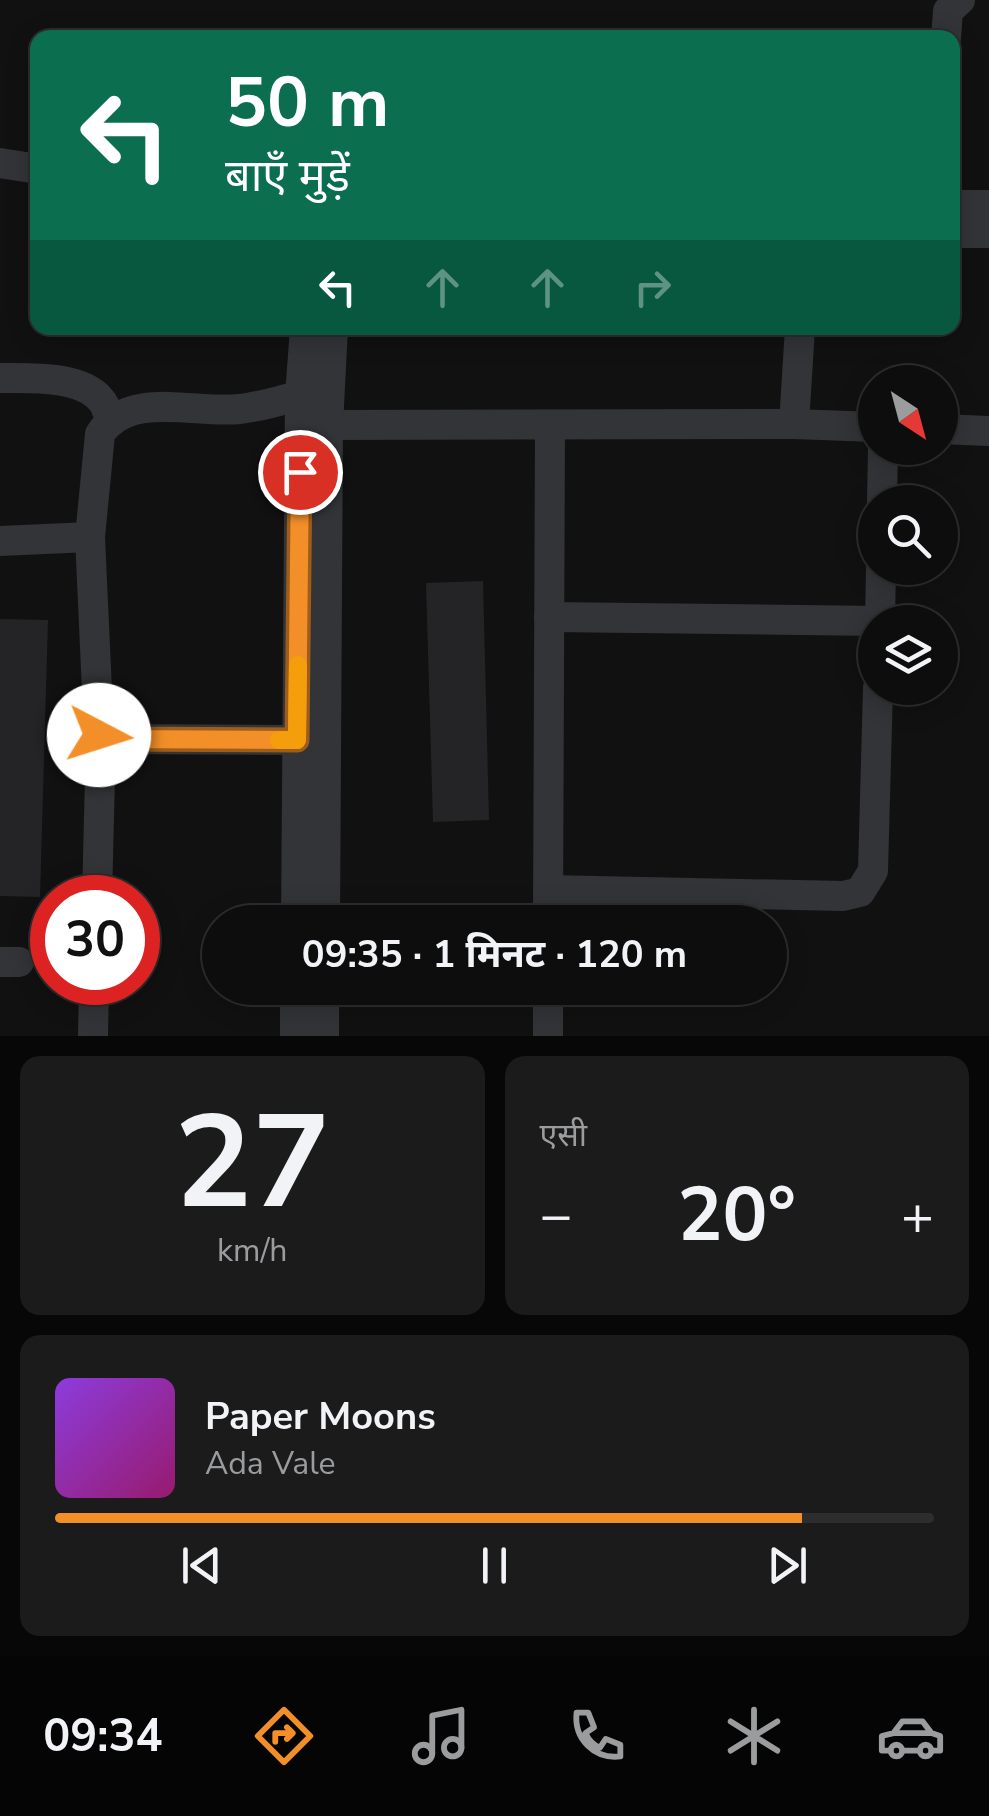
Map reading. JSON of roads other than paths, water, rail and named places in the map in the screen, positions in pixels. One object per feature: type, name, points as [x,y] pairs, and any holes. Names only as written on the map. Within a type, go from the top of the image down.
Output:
[{"type":"street","points":[[947,30],[953,1]]},
{"type":"street","points":[[0,163],[30,168]]},
{"type":"street","points":[[960,205],[989,205]]},
{"type":"street","points":[[960,232],[989,232]]},
{"type":"street","points":[[296,905],[300,396],[304,335]]},
{"type":"street","points":[[325,905],[328,426],[333,335]]},
{"type":"street","points":[[794,424],[800,335]]},
{"type":"street","points":[[0,378],[55,379],[92,392],[103,401],[111,422]]},
{"type":"street","points":[[98,875],[102,737],[98,732],[90,537],[100,434],[111,422],[144,408],[238,410],[300,396]]},
{"type":"street","points":[[548,905],[550,425]]},
{"type":"street","points":[[328,426],[858,426]]},
{"type":"street","points":[[958,430],[989,431]]},
{"type":"street","points":[[0,541],[90,537]]},
{"type":"street","points":[[549,617],[858,622]]},
{"type":"street","points":[[548,890],[844,896],[860,892],[873,871],[878,705]]},
{"type":"street","points":[[102,737],[297,740]]},
{"type":"street","points":[[92,1036],[93,1005]]},
{"type":"street","points":[[295,1005],[295,1036]]},
{"type":"street","points":[[324,1005],[324,1036]]},
{"type":"street","points":[[548,1005],[548,1036]]}]
